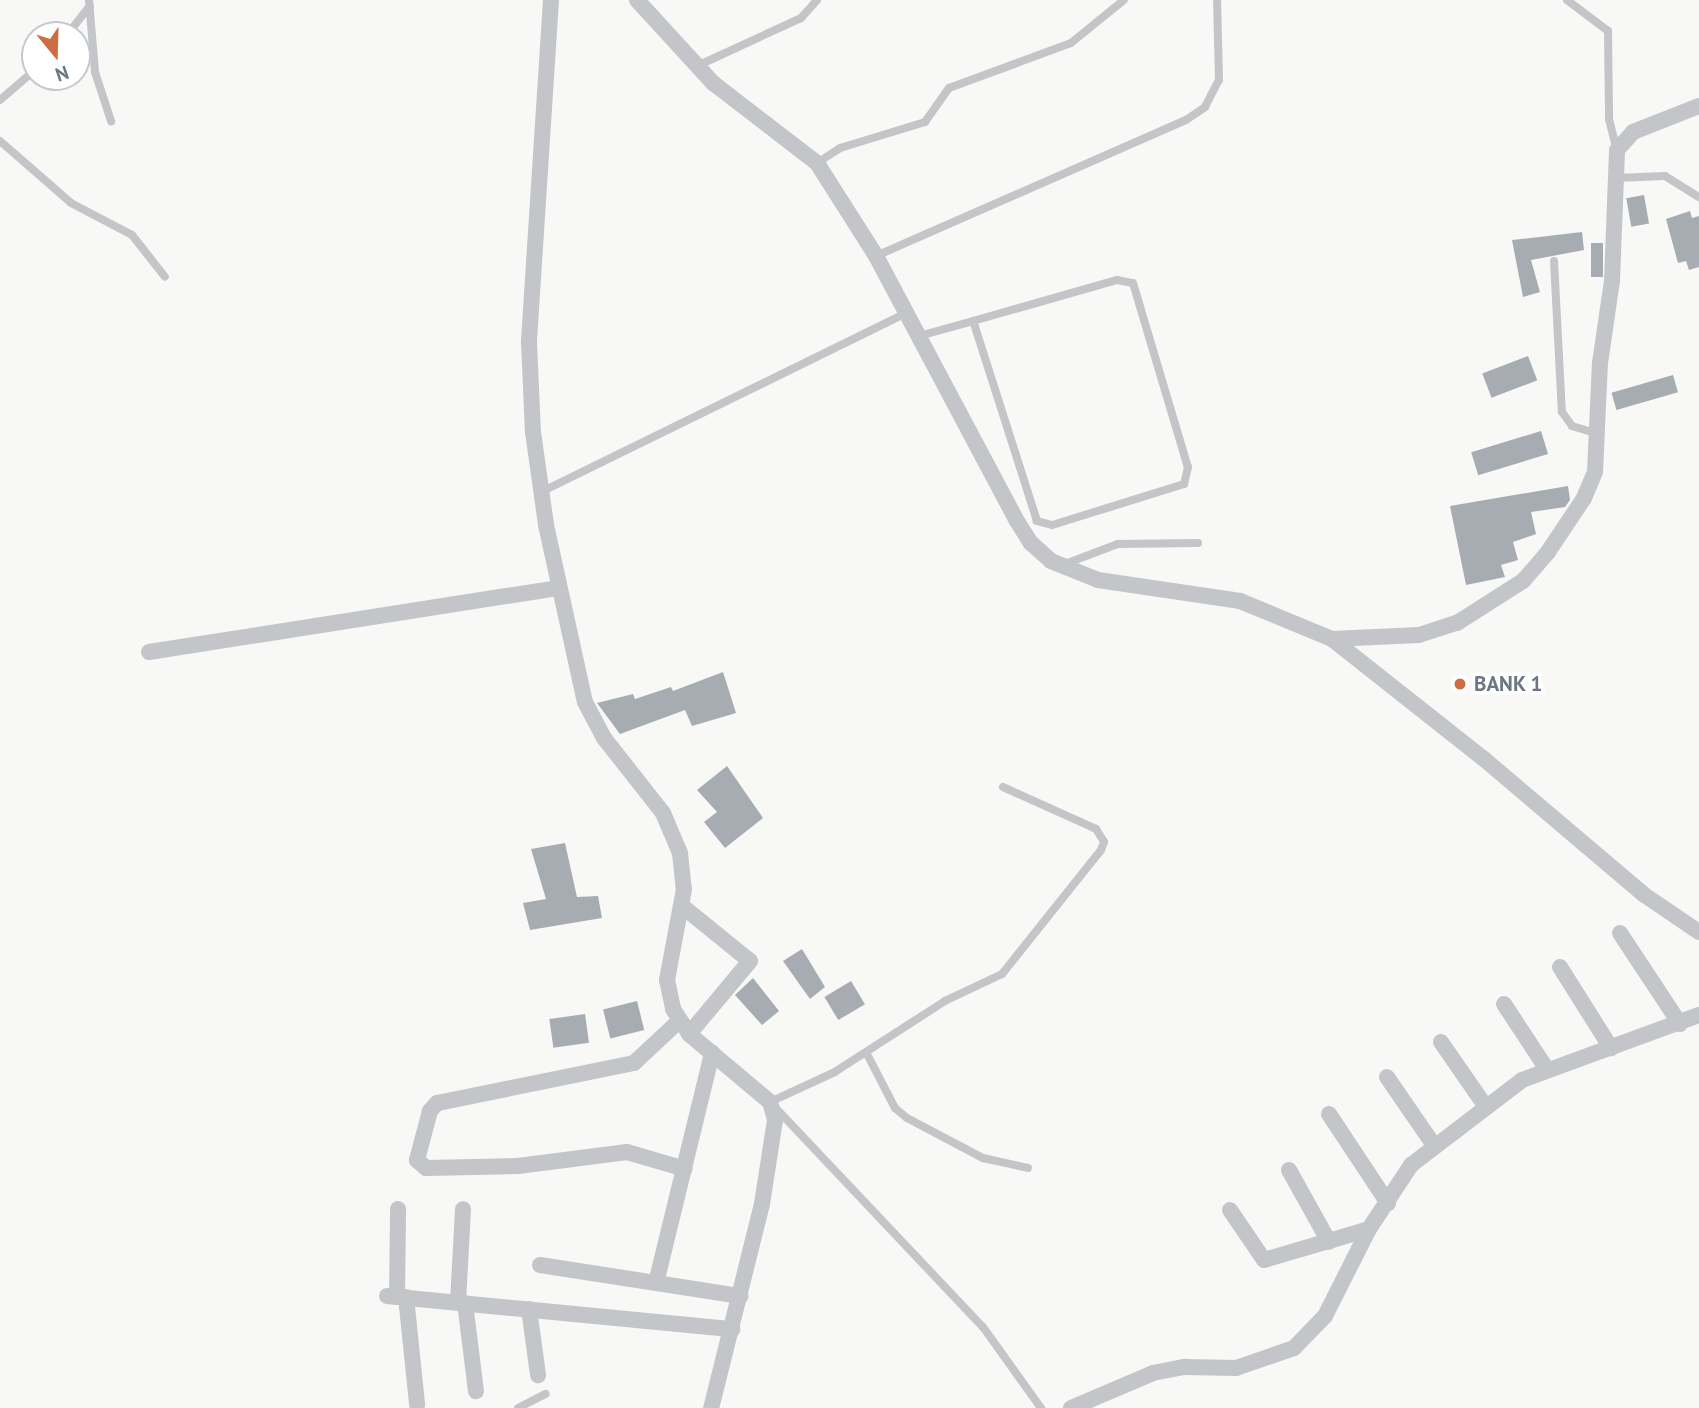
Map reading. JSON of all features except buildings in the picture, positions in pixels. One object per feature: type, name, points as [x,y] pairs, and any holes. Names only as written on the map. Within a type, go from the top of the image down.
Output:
[{"type":"street","points":[[551,0],[529,342],[541,492],[559,588],[594,722],[642,783],[672,832],[683,872],[682,906],[667,980],[678,1022],[770,1101],[775,1133],[741,1296],[711,1408]]},
{"type":"street","points":[[637,0],[729,97],[817,163],[876,256],[1031,543],[1061,566],[1108,582],[1240,601],[1332,639],[1484,759],[1643,894],[1699,932]]},
{"type":"street","points":[[1332,639],[1419,635],[1457,623],[1523,582],[1584,498],[1595,472],[1599,434],[1600,363],[1612,281],[1617,150],[1633,132],[1699,106]]},
{"type":"street","points":[[149,652],[559,588]]},
{"type":"street","points":[[682,906],[750,961],[689,1034]]},
{"type":"street","points":[[1620,933],[1679,1024]]},
{"type":"street","points":[[1560,967],[1611,1048]]},
{"type":"street","points":[[1503,1004],[1546,1069]]},
{"type":"street","points":[[1071,1408],[1153,1373],[1185,1367],[1236,1368],[1294,1348],[1325,1316],[1369,1228],[1411,1165],[1433,1144],[1522,1080],[1699,1015]]},
{"type":"street","points":[[678,1022],[634,1063],[437,1103],[430,1111],[416,1160],[426,1168],[518,1166],[628,1152],[685,1169]]},
{"type":"street","points":[[1441,1042],[1486,1107]]},
{"type":"street","points":[[657,1279],[712,1053]]},
{"type":"street","points":[[1387,1077],[1433,1144]]},
{"type":"street","points":[[1329,1114],[1388,1203]]},
{"type":"street","points":[[1289,1170],[1329,1242]]},
{"type":"street","points":[[398,1209],[397,1297],[417,1404]]},
{"type":"street","points":[[463,1209],[461,1303],[476,1391]]},
{"type":"street","points":[[1230,1210],[1264,1260],[1369,1228]]},
{"type":"street","points":[[540,1265],[657,1279],[741,1296]]},
{"type":"street","points":[[397,1297],[732,1329]]},
{"type":"street","points":[[529,1309],[538,1375]]},
{"type":"lane","points":[[697,66],[801,18],[817,0]]},
{"type":"lane","points":[[817,163],[840,148],[925,122],[949,89],[1071,43],[1124,0]]},
{"type":"lane","points":[[876,256],[1186,120],[1205,107],[1219,80],[1217,0]]},
{"type":"lane","points":[[1567,0],[1608,31],[1609,119],[1617,150]]},
{"type":"lane","points":[[77,21],[89,3]]},
{"type":"lane","points":[[89,3],[95,72],[111,121]]},
{"type":"lane","points":[[0,100],[21,82]]},
{"type":"lane","points":[[0,141],[71,203],[132,235],[165,277]]},
{"type":"lane","points":[[1614,178],[1665,176],[1699,197]]},
{"type":"lane","points":[[1554,261],[1562,412],[1572,426],[1599,434]]},
{"type":"lane","points":[[919,336],[1117,280],[1133,283],[1188,467],[1184,484],[1044,526],[1032,513],[973,321]]},
{"type":"lane","points":[[541,492],[906,313]]},
{"type":"lane","points":[[1061,566],[1118,544],[1198,543]]},
{"type":"lane","points":[[1003,787],[1096,829],[1104,842],[1101,850],[1002,974],[945,1001],[867,1054],[770,1101],[983,1327],[1041,1408]]},
{"type":"lane","points":[[867,1054],[895,1108],[907,1118],[983,1158],[1028,1168]]},
{"type":"lane","points":[[518,1408],[546,1394]]},
{"type":"place","name":"BANK 1","points":[[1460,684]]}]
